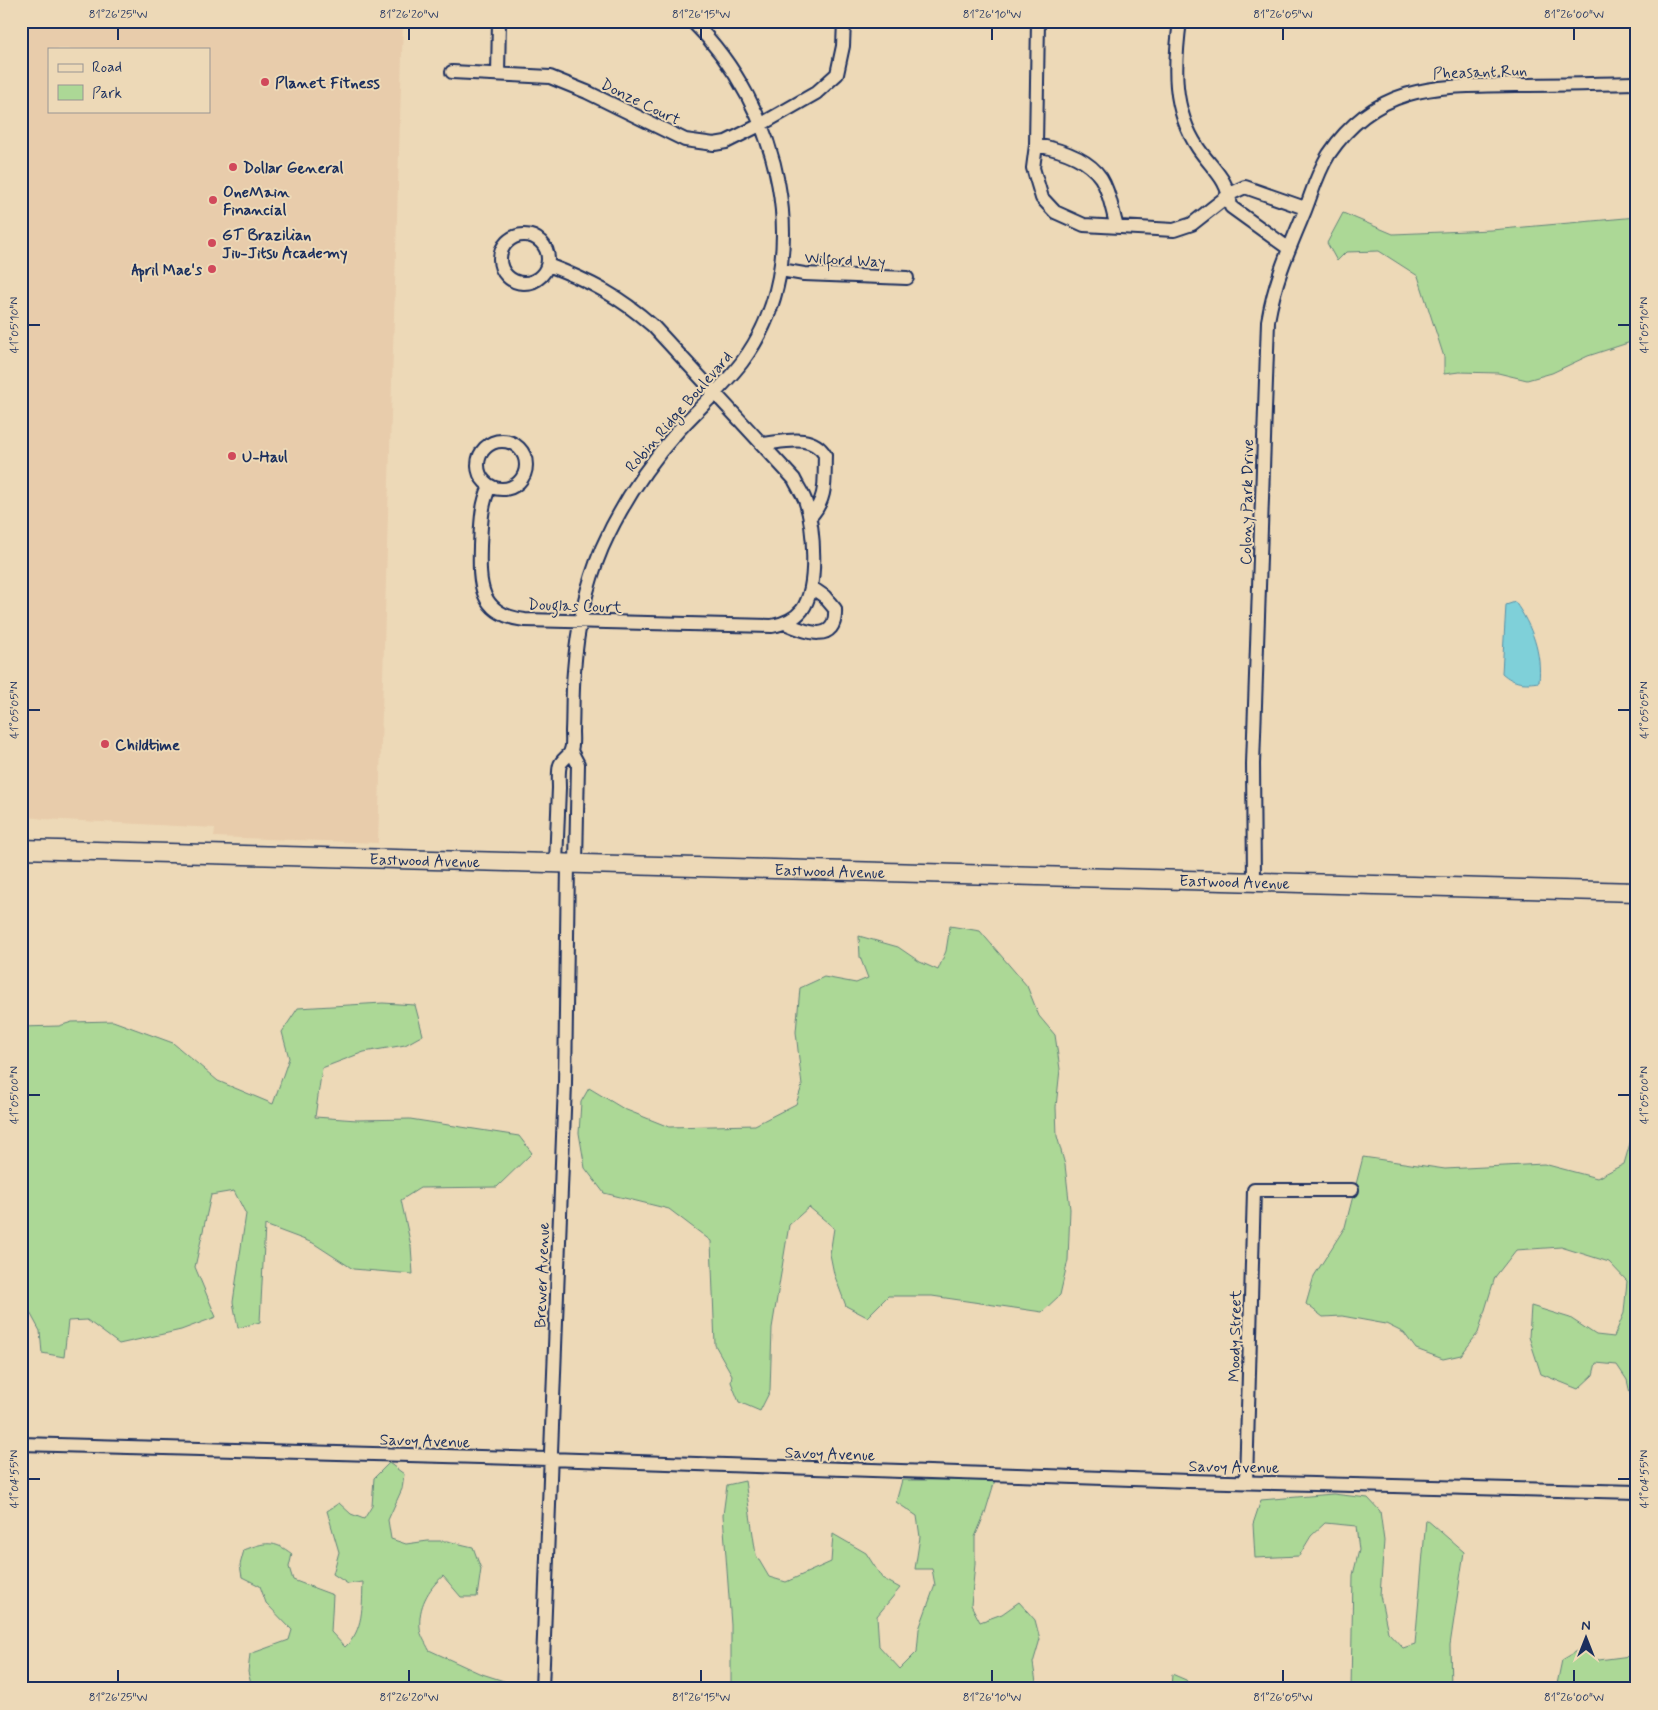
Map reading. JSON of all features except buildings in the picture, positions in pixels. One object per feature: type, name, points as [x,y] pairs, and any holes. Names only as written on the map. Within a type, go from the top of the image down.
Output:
[{"type":"street","points":[[498,74],[499,21]]},
{"type":"street","points":[[692,21],[716,48],[735,78],[760,125]]},
{"type":"street","name":"Donze Court","points":[[452,72],[550,77],[587,92],[694,143],[714,144],[726,142],[816,93],[836,74],[843,46],[844,21]]},
{"type":"street","points":[[1038,21],[1036,145],[1033,168],[1042,198],[1054,212],[1084,225],[1174,230],[1192,224],[1230,194],[1245,188],[1306,208]]},
{"type":"street","points":[[1180,21],[1176,52],[1176,88],[1184,122],[1198,149],[1221,175],[1230,194],[1231,207],[1288,248]]},
{"type":"street","name":"Pheasant Run","points":[[1340,140],[1366,115],[1380,106],[1421,90],[1453,86],[1637,83]]},
{"type":"street","name":"Robin Ridge Boulevard","points":[[567,863],[560,765],[571,751],[574,671],[580,622],[601,550],[621,509],[655,458],[742,361],[761,330],[774,297],[781,270],[784,245],[781,194],[773,160],[760,125]]},
{"type":"street","name":"Colony Park Drive","points":[[1254,881],[1253,764],[1268,321],[1272,295],[1288,248],[1306,208],[1320,169],[1340,140]]},
{"type":"street","points":[[1036,145],[1062,150],[1086,165],[1100,178],[1117,227]]},
{"type":"street","points":[[548,265],[588,280],[631,307],[653,326],[794,479],[804,498],[810,517],[813,548],[811,587],[803,609],[785,623]]},
{"type":"street","name":"Wilford Way","points":[[781,270],[804,274],[907,278]]},
{"type":"street","points":[[763,444],[804,440],[811,442],[822,450],[825,455],[824,494],[822,502],[810,517]]},
{"type":"street","name":"Douglas Court","points":[[490,486],[482,505],[480,580],[485,597],[497,611],[516,619],[580,622],[772,626],[785,623]]},
{"type":"street","points":[[785,623],[813,633],[825,632],[829,628],[833,622],[835,608],[824,596],[811,587]]},
{"type":"street","points":[[567,863],[578,764],[571,751]]},
{"type":"street","name":"Eastwood Avenue","points":[[21,849],[1637,892]]},
{"type":"street","name":"Brewer Avenue","points":[[542,1689],[549,1459],[565,1084],[567,863]]},
{"type":"street","name":"Moody Street","points":[[1246,1482],[1254,1190],[1352,1190]]},
{"type":"street","name":"Savoy Avenue","points":[[21,1444],[1246,1482],[1637,1492]]},
{"type":"shaded area","points":[[21,21],[403,21],[378,843],[214,837],[215,828],[44,819],[21,816]]},
{"type":"green space","points":[[1343,213],[1393,234],[1491,230],[1637,217],[1637,340],[1588,356],[1552,373],[1527,380],[1498,373],[1459,372],[1444,374],[1444,357],[1418,276],[1379,251],[1346,252],[1337,261],[1327,243]]},
{"type":"green space","points":[[950,926],[980,931],[1027,986],[1039,1016],[1055,1035],[1060,1069],[1056,1107],[1057,1136],[1065,1165],[1070,1209],[1068,1260],[1060,1295],[1042,1312],[932,1296],[888,1296],[867,1317],[846,1306],[834,1274],[830,1254],[834,1228],[809,1207],[789,1225],[772,1328],[770,1391],[760,1411],[739,1402],[731,1382],[732,1375],[715,1345],[711,1241],[669,1209],[604,1193],[585,1168],[579,1133],[581,1102],[589,1088],[624,1109],[669,1127],[755,1125],[796,1104],[802,1086],[796,1032],[800,988],[824,977],[856,983],[868,978],[860,957],[859,936],[898,947],[920,962],[938,970],[946,951]]},
{"type":"green space","points":[[383,1003],[415,1005],[423,1035],[405,1045],[364,1052],[322,1068],[315,1117],[357,1120],[410,1119],[519,1136],[532,1153],[497,1187],[420,1188],[401,1200],[411,1246],[413,1274],[353,1269],[313,1243],[265,1225],[260,1322],[238,1328],[233,1302],[246,1214],[234,1191],[211,1195],[195,1267],[216,1317],[181,1330],[119,1344],[87,1320],[68,1321],[64,1357],[42,1353],[40,1331],[28,1309],[21,1314],[21,1027],[59,1026],[72,1022],[113,1021],[173,1043],[218,1081],[273,1104],[289,1058],[282,1032],[298,1008]]},
{"type":"green space","points":[[1637,1119],[1637,1468],[1633,1406],[1627,1380],[1617,1365],[1596,1363],[1593,1375],[1578,1389],[1541,1374],[1529,1337],[1531,1306],[1570,1318],[1596,1335],[1614,1337],[1624,1313],[1627,1281],[1609,1262],[1561,1247],[1516,1250],[1495,1277],[1478,1333],[1461,1355],[1443,1359],[1416,1349],[1404,1333],[1386,1324],[1342,1316],[1323,1317],[1306,1304],[1314,1276],[1345,1227],[1363,1157],[1445,1169],[1544,1164],[1597,1178],[1624,1164]]},
{"type":"green space","points":[[389,1463],[404,1474],[402,1489],[388,1520],[391,1539],[406,1544],[447,1541],[473,1547],[481,1569],[477,1597],[461,1597],[443,1576],[425,1599],[422,1606],[420,1628],[429,1650],[479,1673],[510,1683],[516,1689],[277,1689],[251,1684],[248,1672],[250,1654],[289,1640],[292,1630],[266,1603],[260,1586],[242,1577],[240,1565],[244,1550],[258,1545],[274,1544],[292,1554],[289,1567],[293,1580],[333,1595],[331,1632],[345,1647],[356,1633],[359,1625],[362,1609],[363,1582],[348,1584],[333,1574],[339,1552],[327,1511],[339,1503],[351,1514],[364,1519],[372,1506],[374,1478]]},
{"type":"green space","points":[[902,1480],[995,1480],[975,1537],[975,1564],[971,1605],[980,1622],[1002,1614],[1019,1602],[1035,1620],[1040,1639],[1033,1663],[1037,1689],[731,1689],[731,1625],[723,1515],[727,1485],[745,1481],[756,1555],[769,1577],[786,1582],[831,1562],[833,1534],[866,1553],[882,1578],[900,1588],[877,1616],[879,1646],[900,1669],[917,1652],[919,1629],[935,1585],[932,1569],[915,1569],[920,1537],[917,1516],[896,1502]]},
{"type":"green space","points":[[1333,1494],[1368,1498],[1380,1511],[1384,1541],[1380,1595],[1388,1632],[1403,1648],[1415,1644],[1426,1519],[1464,1552],[1450,1645],[1451,1689],[1351,1689],[1353,1575],[1359,1550],[1356,1526],[1325,1523],[1311,1536],[1299,1556],[1255,1558],[1253,1524],[1261,1500]]},
{"type":"green space","points":[[1579,1650],[1599,1660],[1630,1656],[1637,1666],[1637,1689],[1556,1689],[1562,1660]]},
{"type":"green space","points":[[1172,1674],[1186,1680],[1192,1689],[1171,1689]]},
{"type":"water","points":[[1515,602],[1531,630],[1537,650],[1540,671],[1539,682],[1520,682],[1502,673],[1506,605]]},
{"type":"place","name":"Planet Fitness","points":[[265,82]]},
{"type":"place","name":"Dollar General","points":[[233,167]]},
{"type":"place","name":"OneMain Financial","points":[[213,200]]},
{"type":"place","name":"GT Brazilian Jiu-Jitsu Academy","points":[[212,243]]},
{"type":"place","name":"April Mae's","points":[[212,269]]},
{"type":"place","name":"U-Haul","points":[[232,456]]},
{"type":"place","name":"Childtime","points":[[105,744]]}]
